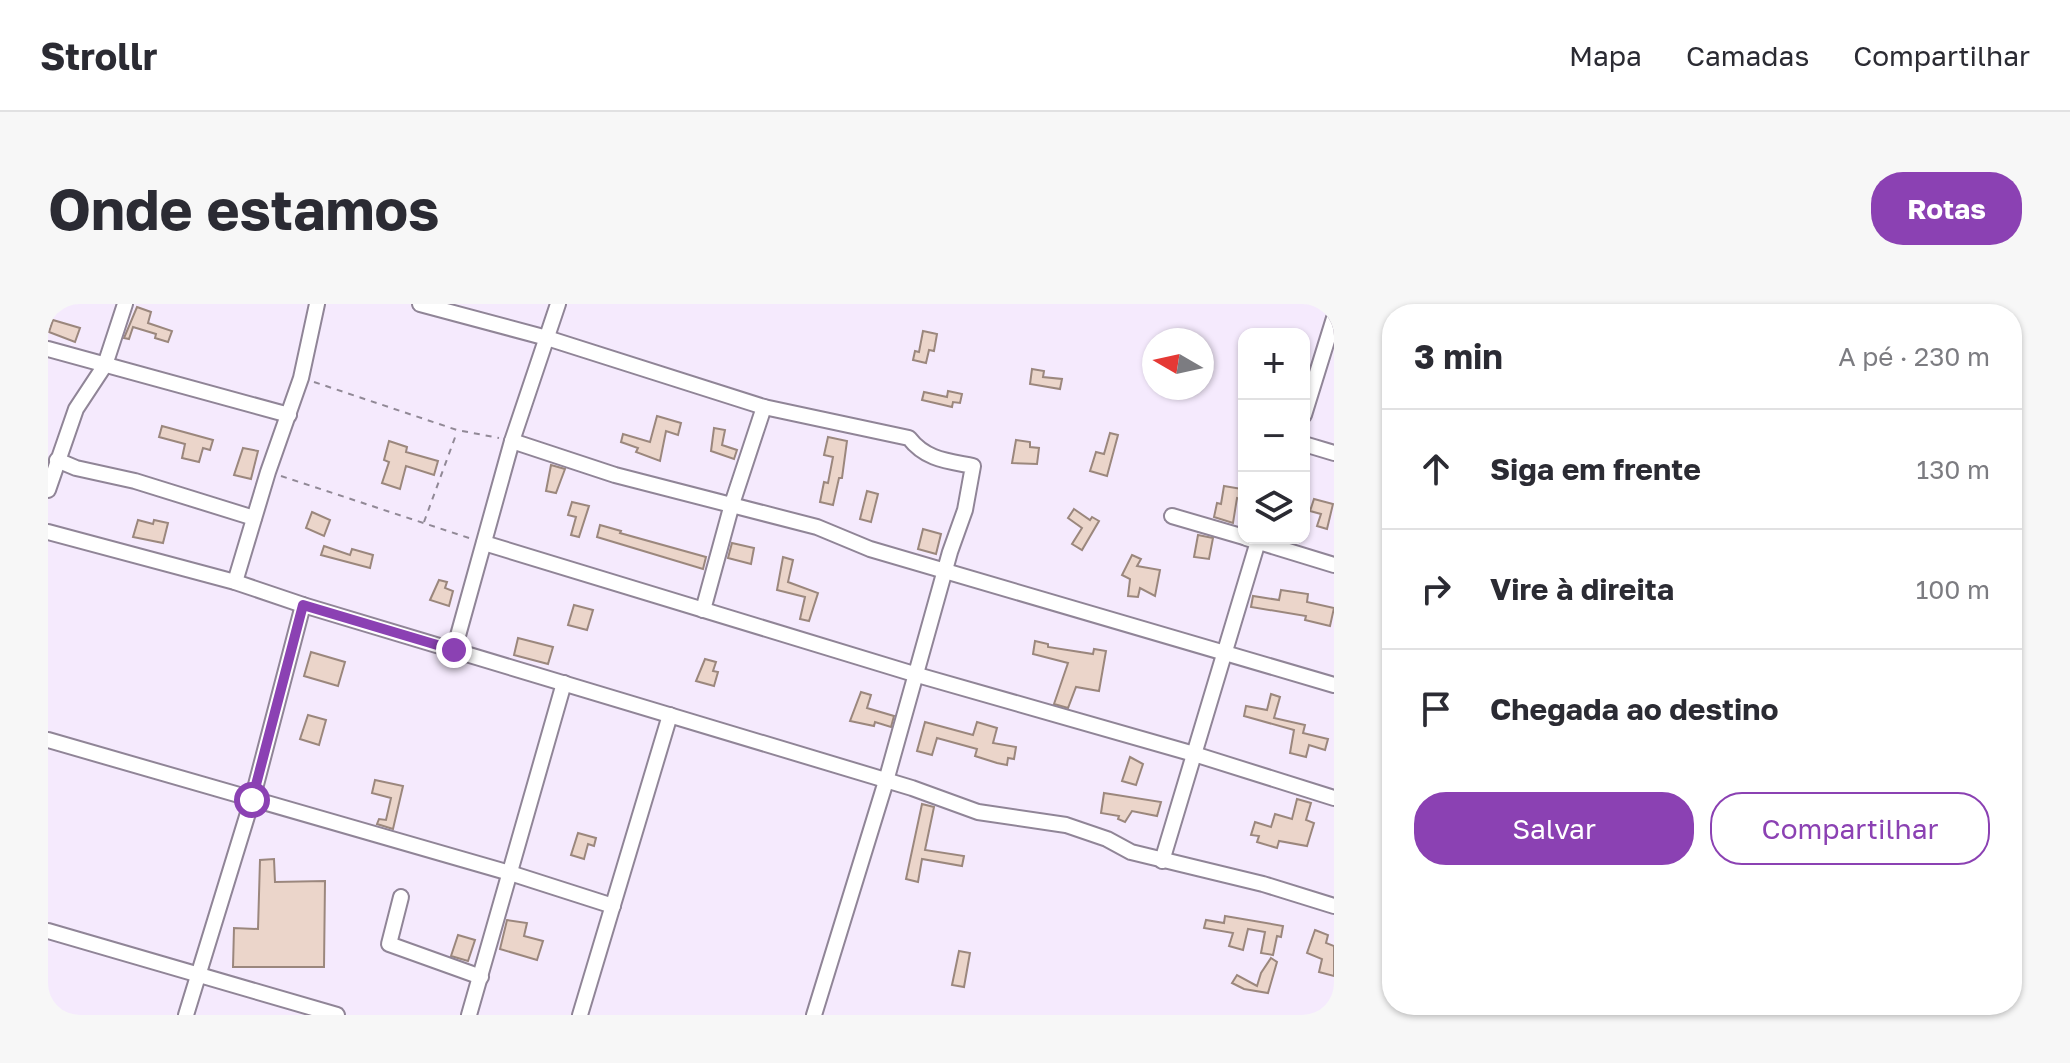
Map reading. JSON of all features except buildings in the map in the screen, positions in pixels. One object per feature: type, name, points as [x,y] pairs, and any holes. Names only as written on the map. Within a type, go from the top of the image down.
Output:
[{"type":"street","points":[[48,490],[76,409],[105,365],[125,304]]},
{"type":"street","points":[[235,582],[268,472],[301,378],[317,304]]},
{"type":"street","points":[[420,304],[547,338],[764,407],[909,438],[918,450],[934,459],[973,466],[965,510],[814,1015]]},
{"type":"street","points":[[454,650],[512,441],[558,304]]},
{"type":"street","points":[[1310,400],[1330,346],[1334,318]]},
{"type":"street","points":[[48,349],[289,415]]},
{"type":"street","points":[[703,610],[732,504],[764,407]]},
{"type":"street","points":[[512,441],[615,475],[817,527],[870,549],[945,572],[1334,685]]},
{"type":"street","points":[[1310,446],[1334,453]]},
{"type":"street","points":[[57,460],[254,518]]},
{"type":"street","points":[[1172,516],[1238,535]]},
{"type":"street","points":[[48,532],[235,582],[886,781],[978,812],[1066,825],[1107,839],[1131,852],[1263,884],[1334,906]]},
{"type":"street","points":[[484,543],[1334,798]]},
{"type":"street","points":[[1162,861],[1224,653],[1251,544]]},
{"type":"street","points":[[1268,544],[1334,565]]},
{"type":"street","points":[[186,1015],[252,800],[303,605]]},
{"type":"street","points":[[469,1015],[564,683]]},
{"type":"street","points":[[580,1015],[670,715]]},
{"type":"street","points":[[48,740],[510,873],[613,906]]},
{"type":"street","points":[[401,897],[389,944],[481,977]]},
{"type":"street","points":[[48,931],[337,1015]]},
{"type":"path","points":[[301,378],[457,430],[512,441]]},
{"type":"path","points":[[424,522],[457,430]]},
{"type":"path","points":[[268,472],[484,543]]},
{"type":"route","points":[[252,800],[303,605],[454,650]]}]
